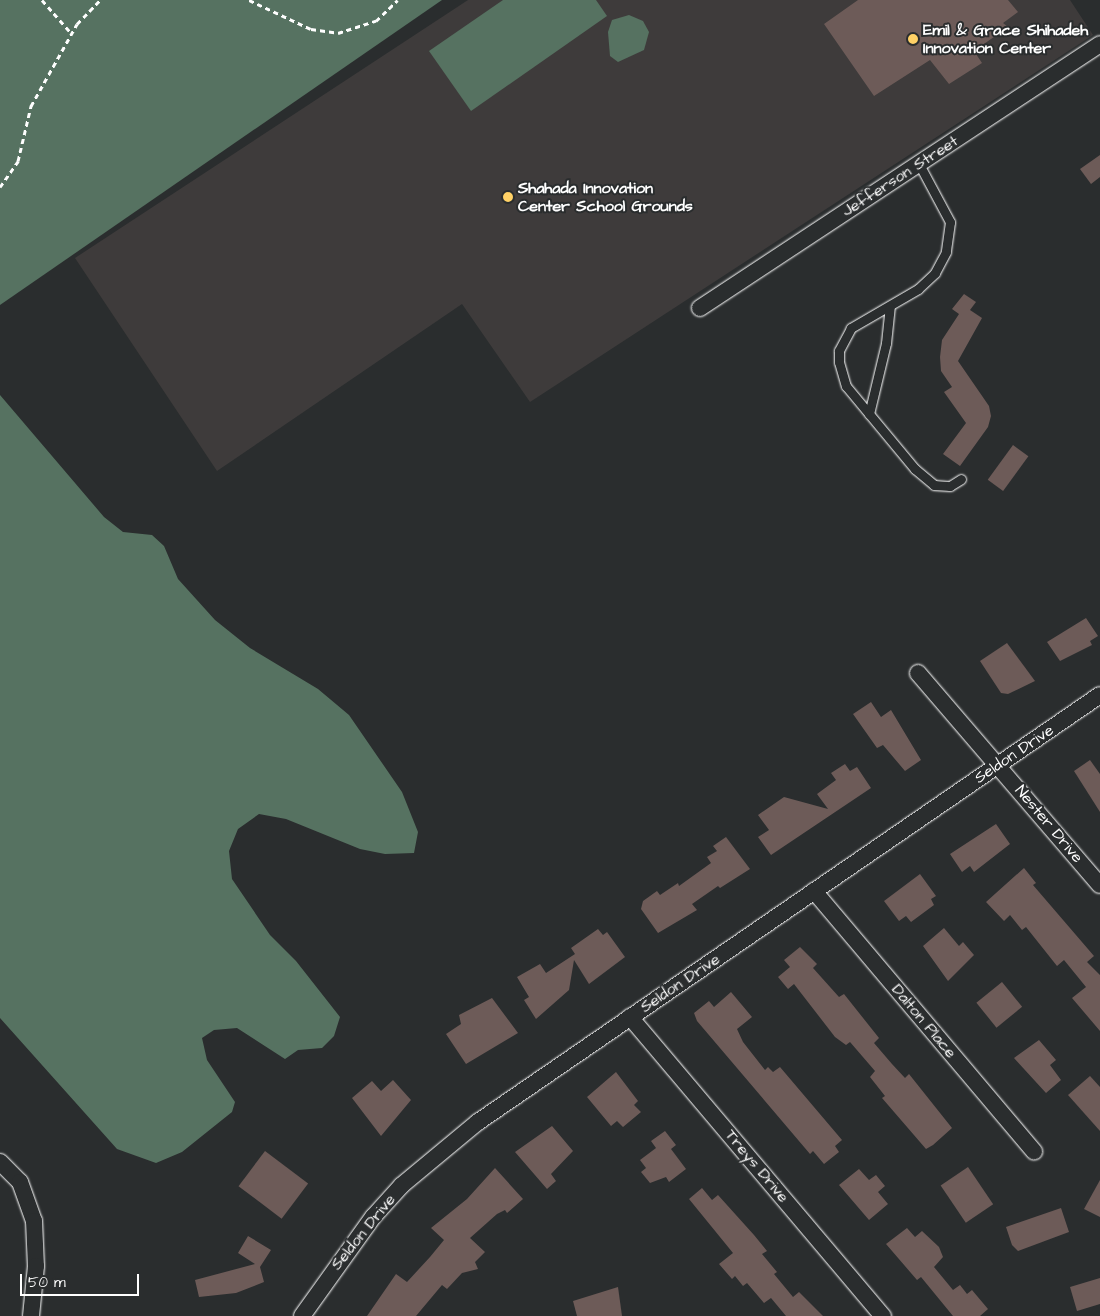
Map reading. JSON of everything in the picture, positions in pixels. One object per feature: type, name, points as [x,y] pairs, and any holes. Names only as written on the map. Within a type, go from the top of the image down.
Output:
[{"type":"street","name":"Jefferson Street","points":[[700,308],[1100,44]]},
{"type":"street","name":"Nester Drive","points":[[918,673],[998,763],[1100,885]]},
{"type":"street","name":"Seldon Drive","points":[[302,1316],[340,1258],[402,1185],[478,1122],[998,763],[1100,695]]},
{"type":"street","name":"Dalton Place","points":[[814,891],[1034,1151]]},
{"type":"street","name":"Treys Drive","points":[[630,1016],[883,1316]]},
{"type":"street","points":[[0,1162],[20,1182],[34,1221],[36,1266],[31,1316]]},
{"type":"lane","points":[[919,164],[946,212],[950,235],[935,273],[890,307],[851,328],[839,351],[846,386],[934,485],[950,486],[961,479]]},
{"type":"lane","points":[[869,414],[886,343],[890,307]]},
{"type":"path","points":[[42,0],[72,34]]},
{"type":"path","points":[[0,187],[18,161],[31,106],[72,34],[90,7],[100,0]]},
{"type":"path","points":[[249,0],[291,21],[323,31],[338,33],[376,21],[398,0]]},
{"type":"shaded area","name":"Shahada Innovation Center School Grounds","points":[[468,0],[1070,0],[1093,35],[530,402],[462,304],[217,471],[75,258]]},
{"type":"green space","points":[[0,0],[442,0],[0,305]]},
{"type":"green space","points":[[503,0],[596,0],[607,16],[471,111],[429,51]]},
{"type":"green space","points":[[629,15],[643,21],[649,32],[644,50],[618,62],[610,56],[608,32],[612,20]]},
{"type":"green space","points":[[0,395],[104,517],[123,532],[152,535],[164,546],[178,579],[215,620],[250,648],[318,689],[349,715],[402,792],[418,832],[414,853],[385,854],[360,849],[286,819],[259,814],[238,829],[229,851],[232,879],[270,935],[296,961],[340,1017],[334,1036],[322,1048],[298,1050],[285,1059],[237,1028],[214,1030],[202,1038],[207,1060],[235,1102],[232,1112],[182,1152],[156,1163],[117,1149],[0,1018]]},
{"type":"building","name":"Emil & Grace Shihadeh Innovation Center","points":[[858,0],[1008,0],[1018,12],[1003,23],[1008,27],[974,51],[982,63],[949,84],[930,60],[874,96],[824,24]]},
{"type":"building","points":[[1100,155],[1100,177],[1091,184],[1080,169]]},
{"type":"building","points":[[964,294],[976,302],[970,310],[982,318],[958,361],[989,406],[991,416],[988,427],[960,466],[943,454],[966,423],[944,392],[952,387],[941,371],[940,357],[942,340],[959,314],[952,309]]},
{"type":"building","points":[[1013,445],[1028,456],[1003,491],[988,480]]},
{"type":"building","points":[[1086,618],[1098,636],[1090,641],[1092,645],[1060,661],[1047,642]]},
{"type":"building","points":[[1007,643],[1035,681],[1008,694],[1001,693],[980,661]]},
{"type":"building","points":[[871,702],[881,717],[891,710],[921,760],[905,771],[883,745],[877,748],[853,714]]},
{"type":"building","points":[[1090,760],[1100,774],[1100,812],[1074,771]]},
{"type":"building","points":[[845,764],[850,771],[857,767],[871,788],[771,855],[758,837],[769,830],[758,815],[784,797],[828,809],[817,794],[836,780],[831,773]]},
{"type":"building","points":[[996,824],[1010,844],[974,872],[970,866],[962,872],[950,854]]},
{"type":"building","points":[[726,837],[750,869],[720,888],[718,886],[692,904],[697,910],[658,933],[641,909],[643,901],[657,891],[660,895],[678,883],[679,886],[711,863],[707,857],[717,851],[713,846]]},
{"type":"building","points":[[1024,868],[1036,883],[1033,885],[1094,956],[1087,962],[1100,975],[1100,1031],[1072,998],[1086,987],[1064,960],[1057,966],[1026,927],[1022,930],[1010,915],[1004,921],[986,902]]},
{"type":"building","points":[[920,874],[936,896],[931,899],[934,905],[911,922],[906,916],[899,921],[884,901]]},
{"type":"building","points":[[944,928],[959,946],[963,942],[974,955],[948,981],[923,946]]},
{"type":"building","points":[[598,929],[603,935],[607,932],[625,957],[589,984],[574,960],[569,990],[536,1019],[524,1000],[529,997],[517,977],[540,964],[546,973],[575,954],[571,948]]},
{"type":"building","points":[[800,947],[817,964],[813,968],[839,997],[844,994],[879,1038],[874,1043],[905,1078],[909,1074],[952,1128],[933,1145],[926,1149],[882,1098],[885,1096],[870,1077],[875,1071],[850,1042],[846,1045],[835,1037],[794,984],[788,989],[778,977],[790,967],[784,960]]},
{"type":"building","points":[[1002,982],[1022,1007],[996,1028],[976,1003]]},
{"type":"building","points":[[731,992],[752,1017],[737,1029],[743,1042],[765,1070],[768,1067],[773,1072],[780,1067],[842,1140],[835,1146],[839,1152],[824,1164],[813,1151],[810,1154],[697,1021],[694,1013],[709,1001],[714,1007]]},
{"type":"building","points":[[492,998],[518,1033],[466,1064],[446,1034],[461,1024],[459,1015]]},
{"type":"building","points":[[1039,1040],[1056,1060],[1050,1065],[1061,1080],[1046,1093],[1014,1058]]},
{"type":"building","points":[[616,1072],[638,1101],[634,1105],[641,1112],[623,1127],[617,1121],[611,1126],[587,1097]]},
{"type":"building","points":[[1090,1076],[1100,1087],[1100,1131],[1068,1095]]},
{"type":"building","points":[[393,1080],[411,1100],[381,1136],[352,1098],[372,1081],[381,1091]]},
{"type":"building","points":[[552,1126],[573,1151],[551,1174],[556,1181],[547,1189],[515,1152]]},
{"type":"building","points":[[665,1131],[676,1145],[671,1149],[686,1169],[669,1182],[666,1177],[650,1183],[641,1172],[646,1168],[640,1160],[656,1148],[651,1141]]},
{"type":"building","points":[[265,1151],[308,1183],[282,1219],[239,1186]]},
{"type":"building","points":[[968,1167],[993,1204],[966,1223],[941,1185]]},
{"type":"building","points":[[495,1168],[523,1199],[507,1213],[505,1210],[497,1214],[470,1238],[485,1252],[475,1262],[478,1269],[462,1273],[447,1289],[442,1285],[416,1316],[367,1316],[396,1274],[407,1282],[444,1240],[431,1228],[467,1199]]},
{"type":"building","points":[[859,1169],[869,1180],[876,1175],[885,1186],[878,1192],[888,1204],[869,1220],[839,1185]]},
{"type":"building","points":[[1100,1180],[1100,1217],[1084,1209]]},
{"type":"building","points":[[702,1188],[712,1200],[718,1195],[754,1235],[767,1251],[762,1254],[777,1272],[774,1274],[793,1297],[799,1292],[823,1316],[786,1316],[771,1298],[764,1303],[747,1283],[743,1286],[735,1276],[732,1279],[719,1264],[733,1253],[689,1199]]},
{"type":"building","points":[[1061,1208],[1069,1232],[1018,1251],[1012,1245],[1006,1227]]},
{"type":"building","points":[[907,1228],[915,1237],[922,1231],[939,1247],[943,1257],[934,1267],[953,1290],[960,1285],[967,1294],[972,1290],[988,1309],[980,1316],[953,1316],[921,1277],[917,1280],[886,1244]]},
{"type":"building","points":[[248,1236],[271,1250],[260,1267],[264,1282],[236,1293],[199,1297],[195,1280],[255,1264],[238,1253]]},
{"type":"building","points":[[1100,1278],[1100,1304],[1077,1311],[1070,1287]]},
{"type":"building","points":[[618,1287],[622,1316],[577,1316],[573,1301]]},
{"type":"place","name":"Emil & Grace Shihadeh Innovation Center","points":[[913,39]]},
{"type":"place","name":"Shahada Innovation Center School Grounds","points":[[508,197]]}]
